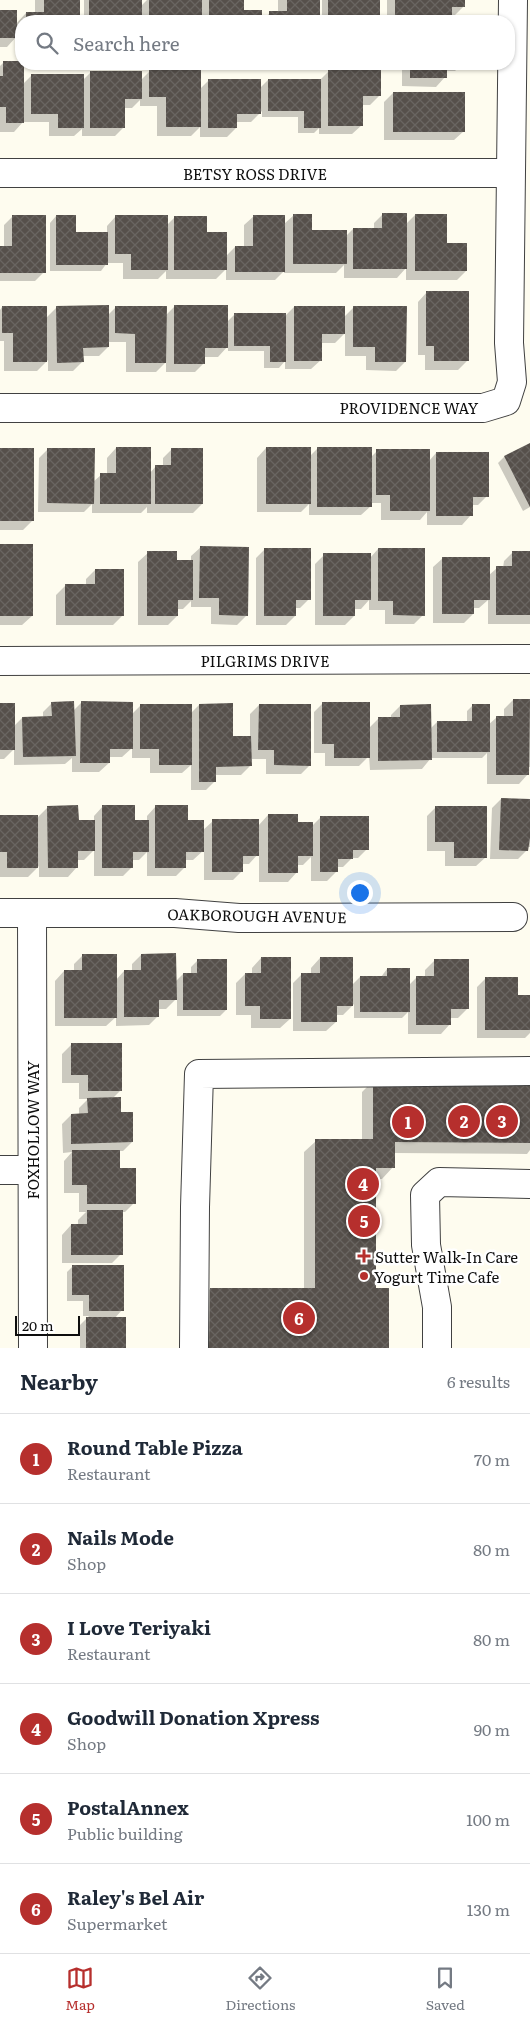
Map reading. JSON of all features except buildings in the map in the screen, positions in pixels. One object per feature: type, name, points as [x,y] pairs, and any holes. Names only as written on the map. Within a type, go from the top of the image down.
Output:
[{"type":"street","name":"PROVIDENCE WAY","points":[[513,0],[513,15]]},
{"type":"street","name":"PROVIDENCE WAY","points":[[0,408],[483,408],[506,401],[512,382],[509,344],[512,70]]},
{"type":"street","name":"BETSY ROSS DRIVE","points":[[0,173],[510,173]]},
{"type":"street","name":"PILGRIMS DRIVE","points":[[0,661],[530,659]]},
{"type":"street","name":"OAKBOROUGH AVENUE","points":[[0,913],[176,913],[240,918],[513,916]]},
{"type":"street","name":"FOXHOLLOW WAY","points":[[32,913],[33,1348]]},
{"type":"street","points":[[194,1348],[195,1207],[199,1074],[530,1071]]},
{"type":"street","points":[[0,1170],[32,1170]]},
{"type":"street","points":[[437,1348],[437,1307],[426,1245],[425,1195],[439,1182],[530,1184]]},
{"type":"place","name":"Nails Mode","points":[[464,1121]]},
{"type":"place","name":"I Love Teriyaki","points":[[502,1121]]},
{"type":"place","name":"Round Table Pizza","points":[[408,1122]]},
{"type":"place","name":"Goodwill Donation Xpress","points":[[363,1184]]},
{"type":"place","name":"PostalAnnex","points":[[364,1221]]},
{"type":"place","name":"Sutter Walk-In Care","points":[[364,1256]]},
{"type":"place","name":"Yogurt Time Cafe","points":[[364,1276]]},
{"type":"place","name":"Raley's Bel Air","points":[[299,1318]]}]
